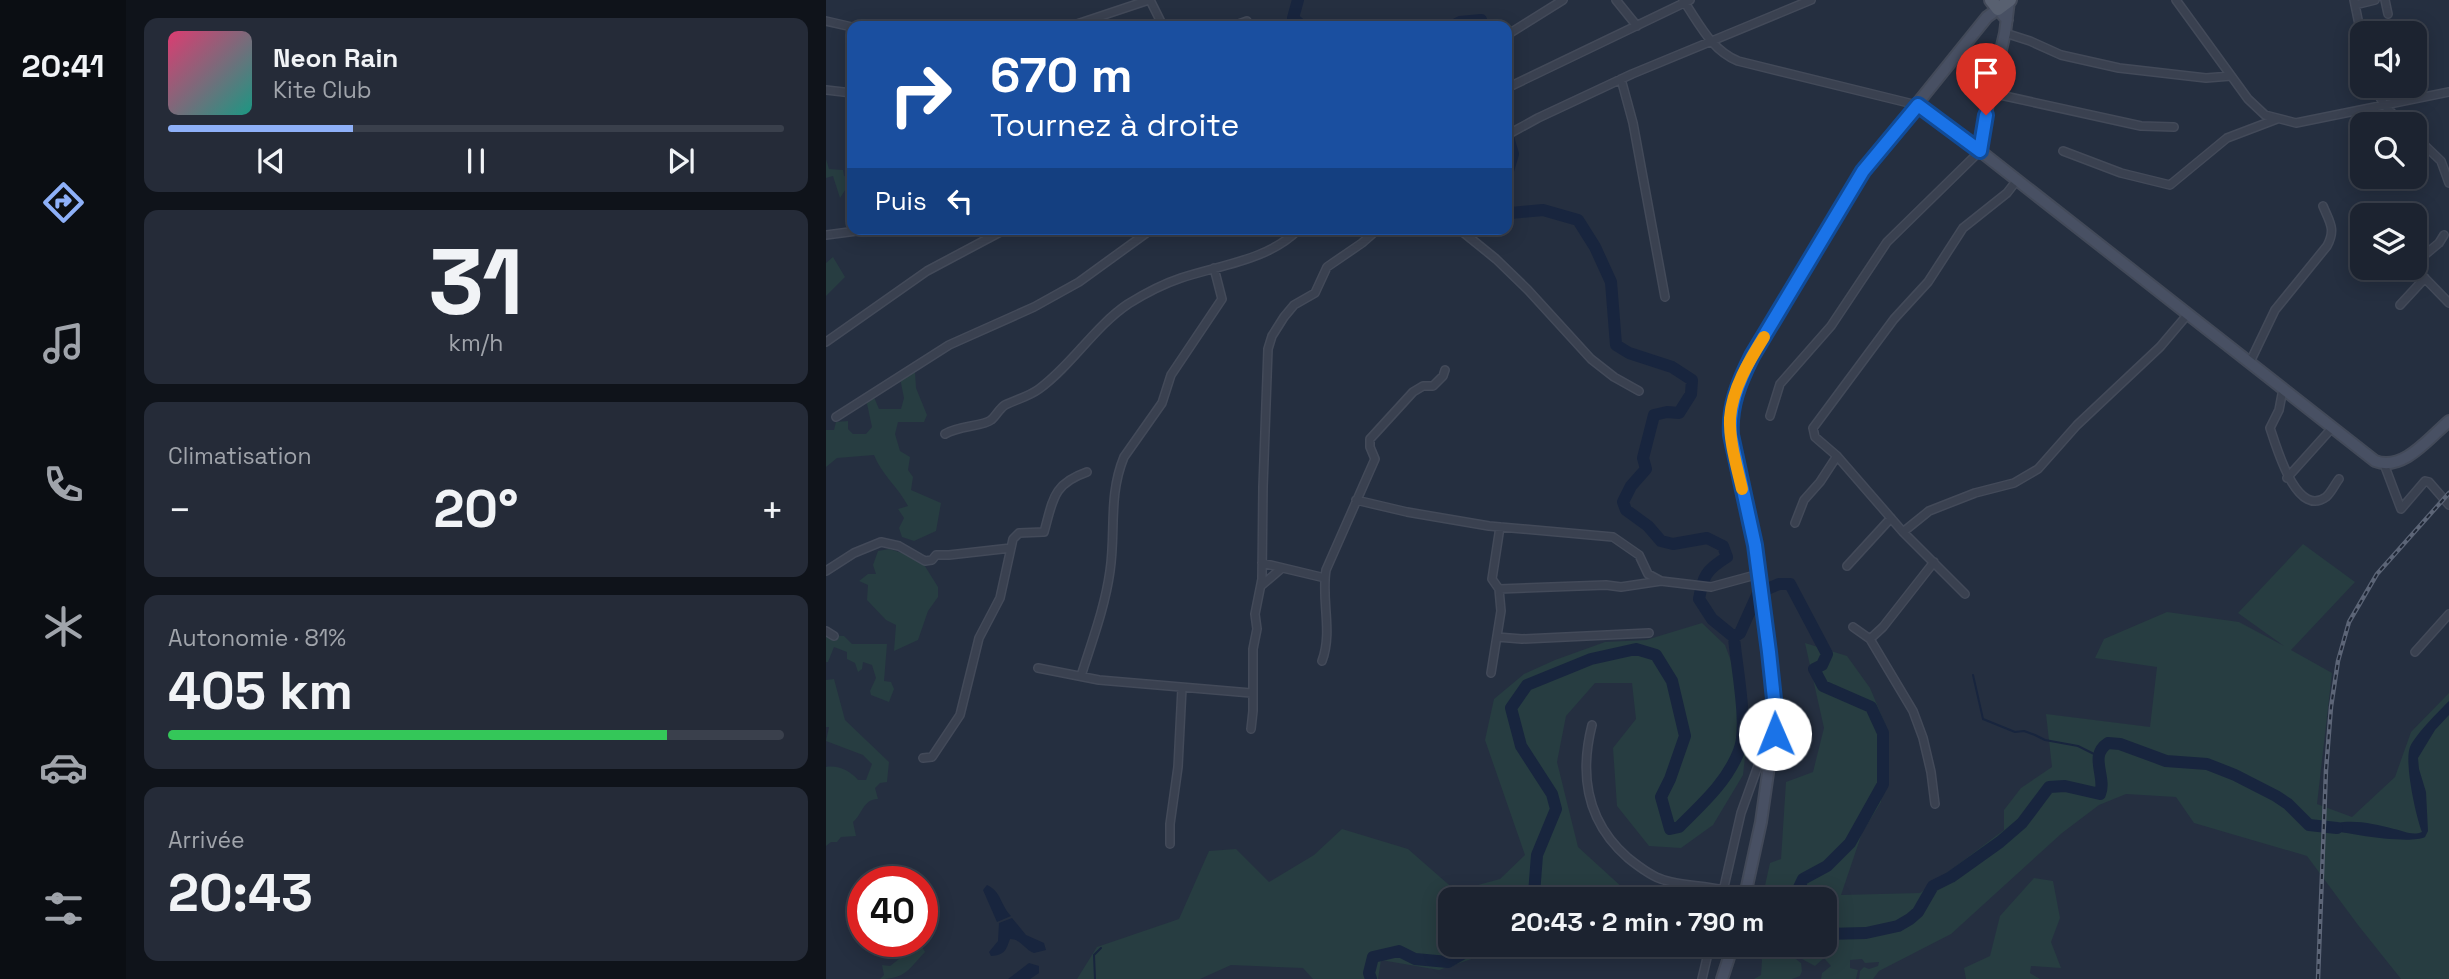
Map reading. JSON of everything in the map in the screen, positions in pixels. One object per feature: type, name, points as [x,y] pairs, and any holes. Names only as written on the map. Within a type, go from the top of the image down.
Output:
[{"type":"street","points":[[1086,21],[1150,0],[1160,21]]},
{"type":"street","points":[[1512,32],[1563,0]]},
{"type":"street","points":[[1616,0],[1637,26]]},
{"type":"street","points":[[1512,132],[1621,79],[1811,0]]},
{"type":"street","points":[[2176,0],[2248,99],[2265,115],[2296,123],[2449,92]]},
{"type":"street","points":[[2358,21],[2354,2],[2375,0]]},
{"type":"street","points":[[2385,0],[2388,14]]},
{"type":"street","points":[[1512,86],[1686,1],[1710,41],[1726,57],[1918,105],[2375,461],[2384,464],[2401,461],[2449,421]]},
{"type":"street","points":[[1747,887],[1761,822],[1776,718],[1759,577],[1731,435],[1730,417],[1739,382],[1863,171],[1999,4],[2007,20],[1981,134],[1980,151],[1887,242],[1831,326],[1780,384],[1770,416]]},
{"type":"street","points":[[826,21],[847,26]]},
{"type":"street","points":[[2005,33],[2061,55],[2119,68],[2206,78],[2231,76]]},
{"type":"street","points":[[1621,79],[1633,123],[1665,297]]},
{"type":"street","points":[[826,90],[847,92]]},
{"type":"street","points":[[1991,93],[2141,127],[2175,127]]},
{"type":"street","points":[[2380,98],[2391,112]]},
{"type":"street","points":[[2063,151],[2121,173],[2170,185],[2227,138],[2277,119]]},
{"type":"street","points":[[2427,148],[2441,161],[2449,183]]},
{"type":"street","points":[[1965,594],[1903,532],[1813,432],[1815,425],[1894,319],[1928,282],[1963,228],[2007,193],[2017,180]]},
{"type":"street","points":[[2250,362],[2275,310],[2327,246],[2332,227],[2323,206]]},
{"type":"street","points":[[826,235],[847,232]]},
{"type":"street","points":[[826,342],[927,271],[995,235]]},
{"type":"street","points":[[836,417],[951,343],[1003,322],[1079,282],[1144,235]]},
{"type":"street","points":[[944,433],[961,426],[990,421],[1002,407],[1024,399],[1041,388],[1076,356],[1110,318],[1129,304],[1169,282],[1272,250],[1293,235]]},
{"type":"street","points":[[1251,729],[1253,649],[1257,629],[1255,614],[1262,563],[1268,349],[1272,337],[1294,305],[1315,293],[1327,267],[1371,235]]},
{"type":"street","points":[[1466,235],[1504,267],[1591,359],[1639,391]]},
{"type":"street","points":[[2427,254],[2444,235]]},
{"type":"street","points":[[1081,676],[1106,597],[1111,567],[1114,491],[1120,466],[1162,403],[1171,374],[1222,299],[1214,268]]},
{"type":"street","points":[[2400,305],[2423,280]]},
{"type":"street","points":[[2427,280],[2449,303]]},
{"type":"street","points":[[1903,532],[1930,511],[1975,493],[2014,483],[2038,469],[2077,425],[2160,347],[2188,314]]},
{"type":"street","points":[[1322,661],[1327,647],[1325,578],[1375,459],[1370,439],[1413,392],[1423,386],[1433,386],[1445,370]]},
{"type":"street","points":[[2283,389],[2279,410],[2270,428],[2287,478],[2306,498],[2315,500],[2325,497],[2339,479]]},
{"type":"street","points":[[2287,478],[2332,428]]},
{"type":"street","points":[[1795,523],[1804,500],[1837,456]]},
{"type":"street","points":[[2384,464],[2401,509],[2425,481],[2429,482],[2449,505]]},
{"type":"street","points":[[923,758],[932,757],[960,715],[979,638],[1002,590],[1013,539],[1019,533],[1044,532],[1054,496],[1068,479],[1087,472]]},
{"type":"street","points":[[1356,500],[1407,512],[1500,527],[1615,538],[1639,555],[1648,574],[1661,581]]},
{"type":"street","points":[[1847,566],[1891,518]]},
{"type":"street","points":[[1491,673],[1501,611],[1499,589],[1492,579],[1500,527]]},
{"type":"street","points":[[826,571],[854,553],[881,542],[899,546],[925,561],[932,560],[936,555],[1011,548]]},
{"type":"street","points":[[1870,639],[1883,627],[1934,562]]},
{"type":"street","points":[[1262,563],[1325,578]]},
{"type":"street","points":[[1260,587],[1282,568]]},
{"type":"street","points":[[1499,589],[1609,585],[1621,587],[1661,581],[1712,587],[1759,577]]},
{"type":"street","points":[[2415,652],[2449,614]]},
{"type":"street","points":[[1853,627],[1870,639],[1913,711],[1923,738],[1935,804]]},
{"type":"street","points":[[1497,637],[1522,639],[1649,634]]},
{"type":"street","points":[[1038,668],[1182,688],[1251,693]]},
{"type":"street","points":[[1170,844],[1182,688]]},
{"type":"street","points":[[1592,725],[1585,766],[1599,823],[1619,849],[1662,880],[1705,887]]},
{"type":"street","points":[[1724,887],[1741,813],[1754,775],[1762,758],[1773,750]]},
{"type":"street","points":[[1702,979],[1707,957]]},
{"type":"street","points":[[1722,979],[1729,957]]},
{"type":"green space","points":[[826,159],[829,169],[843,170],[844,176],[847,177],[847,187],[840,198],[833,176],[826,178]]},
{"type":"green space","points":[[833,257],[845,277],[826,296],[826,263]]},
{"type":"green space","points":[[915,372],[916,388],[927,415],[924,422],[898,422],[895,434],[900,451],[910,457],[908,470],[913,477],[911,490],[941,503],[936,531],[914,541],[902,537],[899,528],[904,518],[898,509],[908,506],[874,455],[837,458],[826,467],[826,430],[834,430],[836,422],[848,421],[848,429],[853,434],[866,434],[872,427],[866,399],[873,395],[879,409],[901,409],[904,398],[900,378]]},
{"type":"green space","points":[[2303,544],[2355,582],[2291,650],[2332,673],[2317,804],[2352,817],[2395,777],[2411,732],[2449,693],[2449,979],[2401,979],[2307,856],[2194,823],[2176,797],[2126,794],[2099,805],[2062,833],[1951,934],[1879,971],[1873,979],[1859,979],[1860,971],[1864,967],[1869,969],[1878,966],[1879,962],[1850,960],[1850,968],[1858,970],[1856,979],[1821,979],[1822,973],[1831,966],[1824,958],[1815,966],[1802,959],[1801,957],[1837,957],[1837,887],[1765,887],[1770,863],[1781,859],[1786,782],[1813,772],[1824,728],[1805,643],[1847,656],[1870,688],[1886,726],[1881,802],[1862,833],[1841,895],[1920,893],[2004,830],[2004,810],[2021,788],[2052,767],[2046,714],[2150,727],[2157,667],[2095,658],[2104,639],[2167,612],[2239,622],[2284,646],[2238,613]]},
{"type":"green space","points":[[889,549],[923,563],[938,587],[938,597],[928,611],[918,640],[894,651],[896,625],[886,620],[867,600],[868,585],[859,581],[868,574],[876,574],[873,565],[878,551]]},
{"type":"green space","points":[[1702,623],[1725,645],[1750,713],[1743,775],[1713,825],[1681,848],[1649,846],[1617,806],[1613,748],[1636,719],[1632,683],[1595,683],[1566,716],[1557,762],[1578,847],[1622,887],[1471,887],[1500,879],[1525,855],[1485,740],[1494,699],[1524,674],[1555,660],[1605,642],[1646,640]]},
{"type":"green space","points":[[826,635],[844,636],[852,644],[887,644],[884,681],[891,682],[894,689],[889,702],[871,695],[876,678],[872,665],[863,662],[862,669],[858,672],[855,663],[847,659],[847,652],[834,647],[826,662]]},
{"type":"green space","points":[[834,679],[845,720],[889,762],[887,782],[880,783],[875,788],[878,799],[866,804],[853,822],[856,836],[841,837],[837,842],[826,846],[826,767],[840,768],[858,780],[866,780],[872,764],[863,755],[826,741],[829,727],[826,727],[826,680]]},
{"type":"green space","points":[[1342,829],[1408,849],[1451,887],[1438,887],[1438,957],[1477,957],[1439,970],[1381,960],[1378,979],[1313,979],[1303,968],[1231,965],[1200,979],[1077,979],[1097,947],[1179,919],[1209,851],[1236,849],[1269,882],[1314,855]]},
{"type":"green space","points":[[2034,878],[2053,881],[2060,918],[2051,942],[2061,968],[2031,966],[2030,973],[2040,979],[1966,979],[1964,968],[1990,956],[2000,916]]},
{"type":"green space","points":[[902,957],[920,957],[901,975],[880,979],[884,975],[882,965],[890,966]]},
{"type":"green space","points":[[1761,957],[1793,957],[1801,963],[1802,971],[1800,976],[1792,979],[1754,979],[1761,975]]},
{"type":"water","points":[[2449,701],[2449,715],[2435,730],[2418,758],[2426,792],[2428,831],[2425,837],[2391,839],[2322,828],[2358,822],[2411,833],[2422,832],[2410,777],[2410,747]]},
{"type":"water","points":[[987,885],[995,891],[1011,916],[997,922],[983,890]]},
{"type":"water","points":[[1012,918],[1026,935],[1044,943],[1046,950],[1034,953],[1010,939],[1004,951],[991,956],[989,952],[998,941],[999,923]]},
{"type":"water","points":[[1029,963],[1039,966],[1039,973],[1030,979],[1008,979]]},
{"type":"waterway","points":[[1296,21],[1293,18],[1298,0]]},
{"type":"waterway","points":[[1470,21],[1481,21]]},
{"type":"waterway","points":[[1512,151],[1512,157]]},
{"type":"waterway","points":[[1512,213],[1543,210],[1578,220],[1595,247],[1611,282],[1616,345],[1629,353],[1672,367],[1692,380],[1691,394],[1679,413],[1654,415],[1643,458],[1646,469],[1631,486],[1623,502],[1626,510],[1648,526],[1661,541],[1673,544],[1707,538],[1723,546],[1727,557],[1707,574],[1699,599],[1712,619],[1734,637],[1740,633],[1758,593],[1779,584],[1790,584],[1827,654],[1822,665],[1814,669],[1823,686],[1871,707],[1883,733],[1883,784],[1850,843],[1827,866],[1803,879],[1799,887]]},
{"type":"waterway","points":[[1535,887],[1537,855],[1556,809],[1552,794],[1521,746],[1511,708],[1527,685],[1591,659],[1636,649],[1656,655],[1672,681],[1685,736],[1661,797],[1670,829],[1679,827],[1721,783],[1739,751],[1743,727],[1734,637]]},
{"type":"waterway","points":[[1973,675],[1983,719],[2015,732],[2024,731],[2045,740],[2078,746],[2098,756]]},
{"type":"waterway","points":[[1837,934],[1866,933],[1898,926],[1910,919],[1918,912],[1933,886],[1951,877],[2000,842],[2022,823],[2049,787],[2065,786],[2100,794],[2102,787],[2099,754],[2108,743],[2120,744],[2166,761],[2207,764],[2276,796],[2309,825],[2337,828]]},
{"type":"waterway","points":[[1095,979],[1094,955],[1101,948]]},
{"type":"waterway","points":[[1371,979],[1369,973],[1373,957],[1399,951],[1415,959],[1448,962],[1457,957]]},
{"type":"railway","points":[[2318,979],[2326,770],[2338,661],[2349,622],[2377,574],[2449,493]]},
{"type":"slow traffic","points":[[1742,489],[1730,417],[1739,382],[1764,337]]},
{"type":"route","points":[[1775,734],[1776,718],[1755,545],[1731,435],[1730,417],[1739,382],[1863,171],[1918,105],[1980,151],[1986,115]]}]
